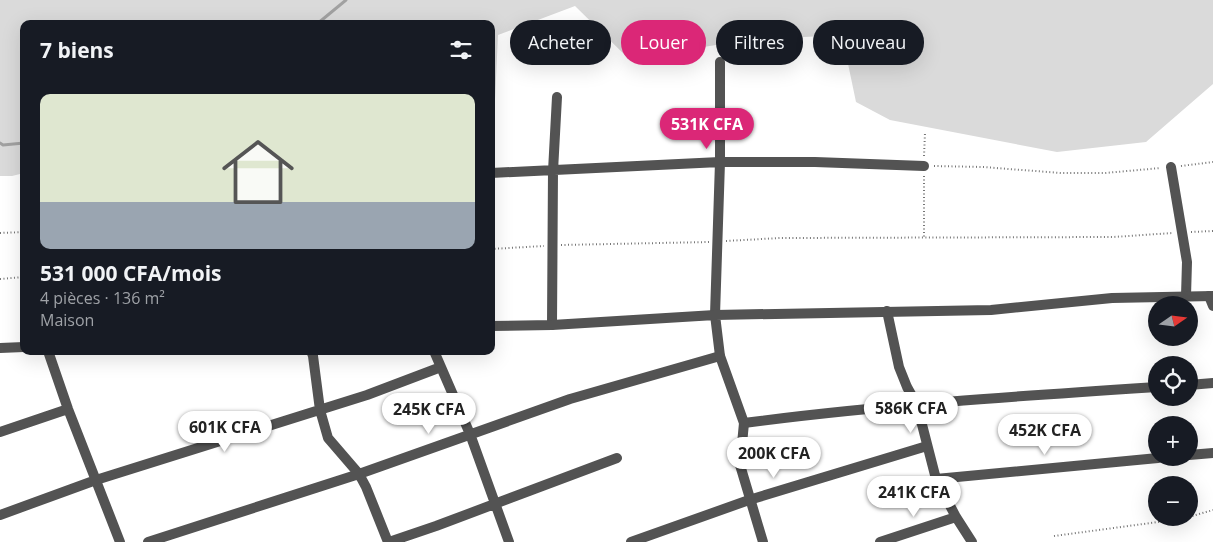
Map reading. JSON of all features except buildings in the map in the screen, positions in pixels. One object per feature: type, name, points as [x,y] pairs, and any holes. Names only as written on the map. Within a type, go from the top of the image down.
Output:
[{"type":"street","points":[[720,65],[720,162],[715,315],[720,356],[744,424],[740,465],[763,542]]},
{"type":"street","points":[[552,324],[553,171],[557,97]]},
{"type":"street","points":[[495,173],[720,162],[815,162],[924,166]]},
{"type":"street","points":[[1171,167],[1187,262],[1186,296]]},
{"type":"street","points":[[495,326],[715,315],[991,310],[1112,298],[1148,297]]},
{"type":"street","points":[[1198,298],[1212,300]]},
{"type":"street","points":[[887,311],[899,367],[917,405],[936,478],[956,517],[972,542]]},
{"type":"street","points":[[0,348],[20,347]]},
{"type":"street","points":[[49,355],[68,409],[120,542]]},
{"type":"street","points":[[313,355],[320,410],[328,438],[359,474],[388,542],[436,526],[617,458]]},
{"type":"street","points":[[436,355],[470,434],[509,542]]},
{"type":"street","points":[[148,542],[359,474],[570,398],[720,356]]},
{"type":"street","points":[[0,515],[96,480],[367,395],[441,367]]},
{"type":"street","points":[[1198,384],[1213,383]]},
{"type":"street","points":[[744,424],[814,414],[1148,388]]},
{"type":"street","points":[[0,432],[68,409]]},
{"type":"street","points":[[631,542],[750,500],[927,446]]},
{"type":"street","points":[[1198,454],[1213,453]]},
{"type":"street","points":[[936,478],[1148,459]]},
{"type":"street","points":[[880,542],[956,517]]},
{"type":"path","points":[[925,133],[924,238],[1114,238],[1213,231]]},
{"type":"path","points":[[924,166],[982,167],[1077,173],[1134,172],[1213,162]]},
{"type":"path","points":[[0,233],[20,232]]},
{"type":"path","points":[[0,279],[20,277]]},
{"type":"path","points":[[1198,514],[1213,510]]},
{"type":"path","points":[[1054,536],[1148,523]]},
{"type":"shaded area","points":[[0,0],[1213,0],[1213,84],[1146,142],[1057,152],[890,120],[856,102],[848,65],[924,65],[924,20],[813,20],[813,37],[803,37],[803,20],[716,20],[716,45],[706,47],[706,20],[621,20],[621,51],[611,41],[611,20],[589,20],[575,6],[538,20],[510,20],[510,30],[498,35],[495,100],[495,20],[20,20],[20,174],[0,176]]},
{"type":"waterway","points":[[322,20],[346,0]]},
{"type":"waterway","points":[[0,143],[3,145],[20,143]]}]
